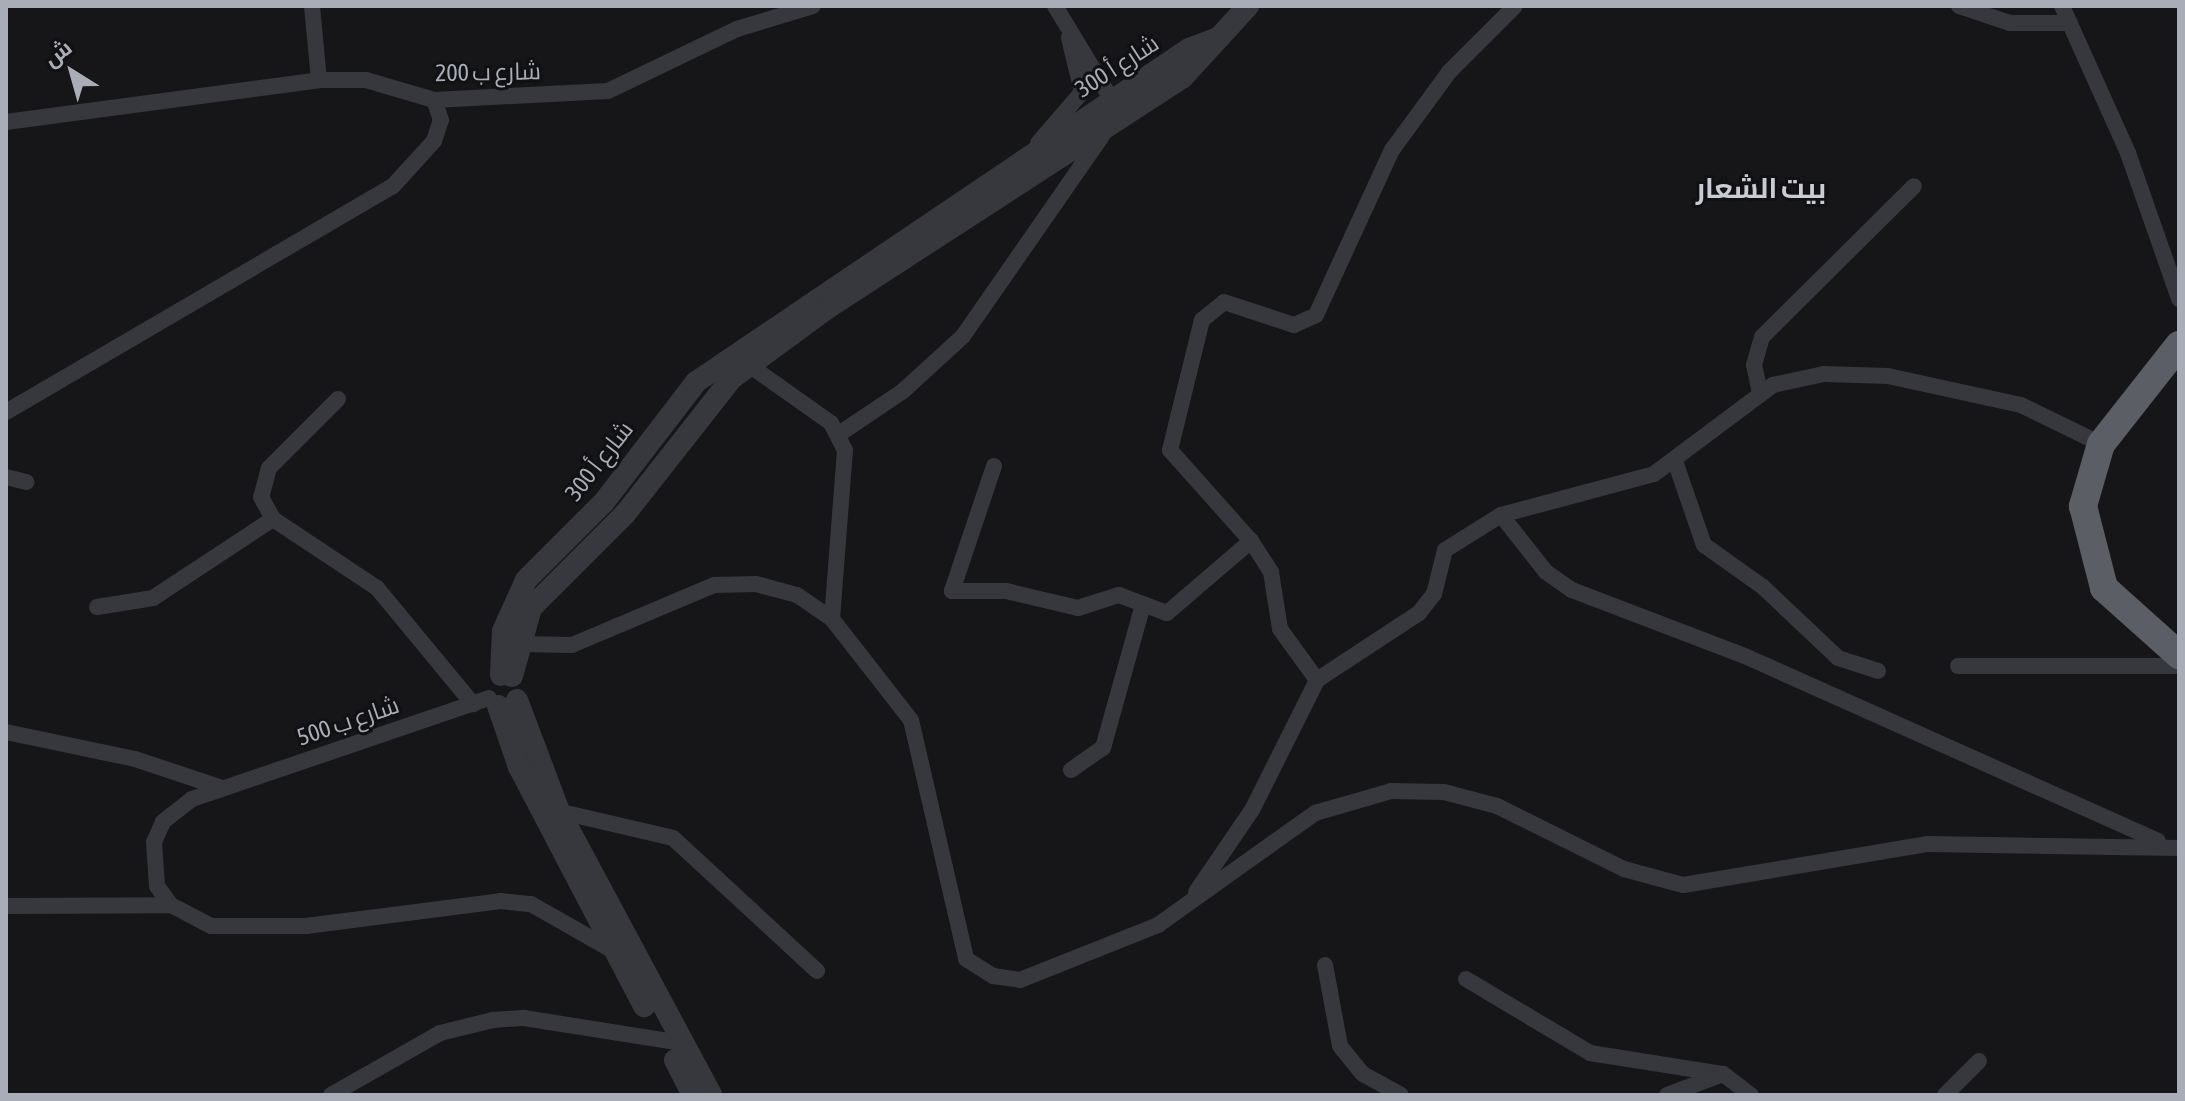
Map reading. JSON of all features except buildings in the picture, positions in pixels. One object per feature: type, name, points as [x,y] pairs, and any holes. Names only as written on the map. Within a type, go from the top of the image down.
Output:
[{"type":"highway","points":[[2179,345],[2101,444],[2083,506],[2095,568],[2119,606],[2179,655]]},
{"type":"street","points":[[312,6],[319,80]]},
{"type":"street","name":"شارع ب 200","points":[[6,122],[319,80],[366,80],[434,100],[608,91],[737,29],[813,6]]},
{"type":"street","name":"شارع أ 300","points":[[507,676],[531,608],[550,570],[625,514],[742,358],[1023,160],[1199,66],[1248,6]]},
{"type":"street","points":[[1317,680],[1280,629],[1271,572],[1251,541],[1170,450],[1194,336],[1221,302],[1294,325],[1316,315],[1392,150],[1449,72],[1515,6]]},
{"type":"street","points":[[1959,6],[2010,23],[2070,23]]},
{"type":"street","points":[[2062,6],[2128,153],[2179,299]]},
{"type":"street","points":[[839,434],[903,391],[963,336],[1117,108],[1057,8]]},
{"type":"street","points":[[1023,160],[1082,92],[1057,8]]},
{"type":"street","points":[[6,412],[404,179],[434,141],[441,120],[434,100]]},
{"type":"street","name":"شارع أ 300","points":[[507,676],[508,613],[550,570],[696,382],[742,358],[1117,108]]},
{"type":"street","points":[[1760,393],[1754,365],[1762,337],[1914,186]]},
{"type":"street","points":[[742,358],[839,434],[846,488],[832,619]]},
{"type":"street","points":[[1182,909],[1252,810],[1317,680],[1419,613],[1434,594],[1445,550],[1501,515],[1642,479],[1675,461],[1760,393],[1824,374],[1888,376],[2021,405],[2101,444]]},
{"type":"street","points":[[338,399],[263,476],[261,497],[273,519],[377,588],[494,702],[549,809],[641,968],[693,1095]]},
{"type":"street","points":[[641,454],[659,468]]},
{"type":"street","points":[[1675,461],[1704,545],[1763,587],[1838,658],[1878,671]]},
{"type":"street","points":[[994,466],[951,591],[1006,591],[1078,608],[1119,595],[1170,611],[1251,541]]},
{"type":"street","points":[[6,477],[26,482]]},
{"type":"street","points":[[1501,515],[1546,572],[1572,590],[1747,657],[2076,808],[2174,847]]},
{"type":"street","points":[[97,607],[153,598],[273,519]]},
{"type":"street","points":[[519,644],[596,637],[714,585],[783,591],[832,619],[911,720],[966,959],[993,976],[1042,976],[1182,909],[1315,813],[1391,791],[1444,792],[1497,806],[1624,869],[1683,885],[1927,844],[2076,843],[2174,847]]},
{"type":"street","points":[[1071,770],[1103,748],[1143,605]]},
{"type":"street","points":[[1958,666],[2179,666]]},
{"type":"street","points":[[494,702],[507,676]]},
{"type":"street","name":"شارع ب 500","points":[[171,905],[151,866],[154,842],[177,808],[222,788],[494,702]]},
{"type":"street","points":[[6,732],[135,759],[222,788]]},
{"type":"street","points":[[2076,808],[2083,825],[2076,843]]},
{"type":"street","points":[[549,809],[613,951],[711,1095]]},
{"type":"street","points":[[549,809],[673,838],[817,971]]},
{"type":"street","points":[[6,906],[171,905],[211,926],[306,926],[500,901],[551,910],[641,968]]},
{"type":"street","points":[[1325,965],[1340,1046],[1363,1074],[1401,1095]]},
{"type":"street","points":[[1466,979],[1590,1053],[1707,1066],[1751,1095]]},
{"type":"street","points":[[331,1095],[440,1033],[493,1020],[524,1018],[673,1042]]},
{"type":"street","points":[[1945,1095],[1979,1061]]},
{"type":"street","points":[[1667,1095],[1723,1074]]},
{"type":"district","name":"بيت الشعار","points":[[1761,188]]}]
